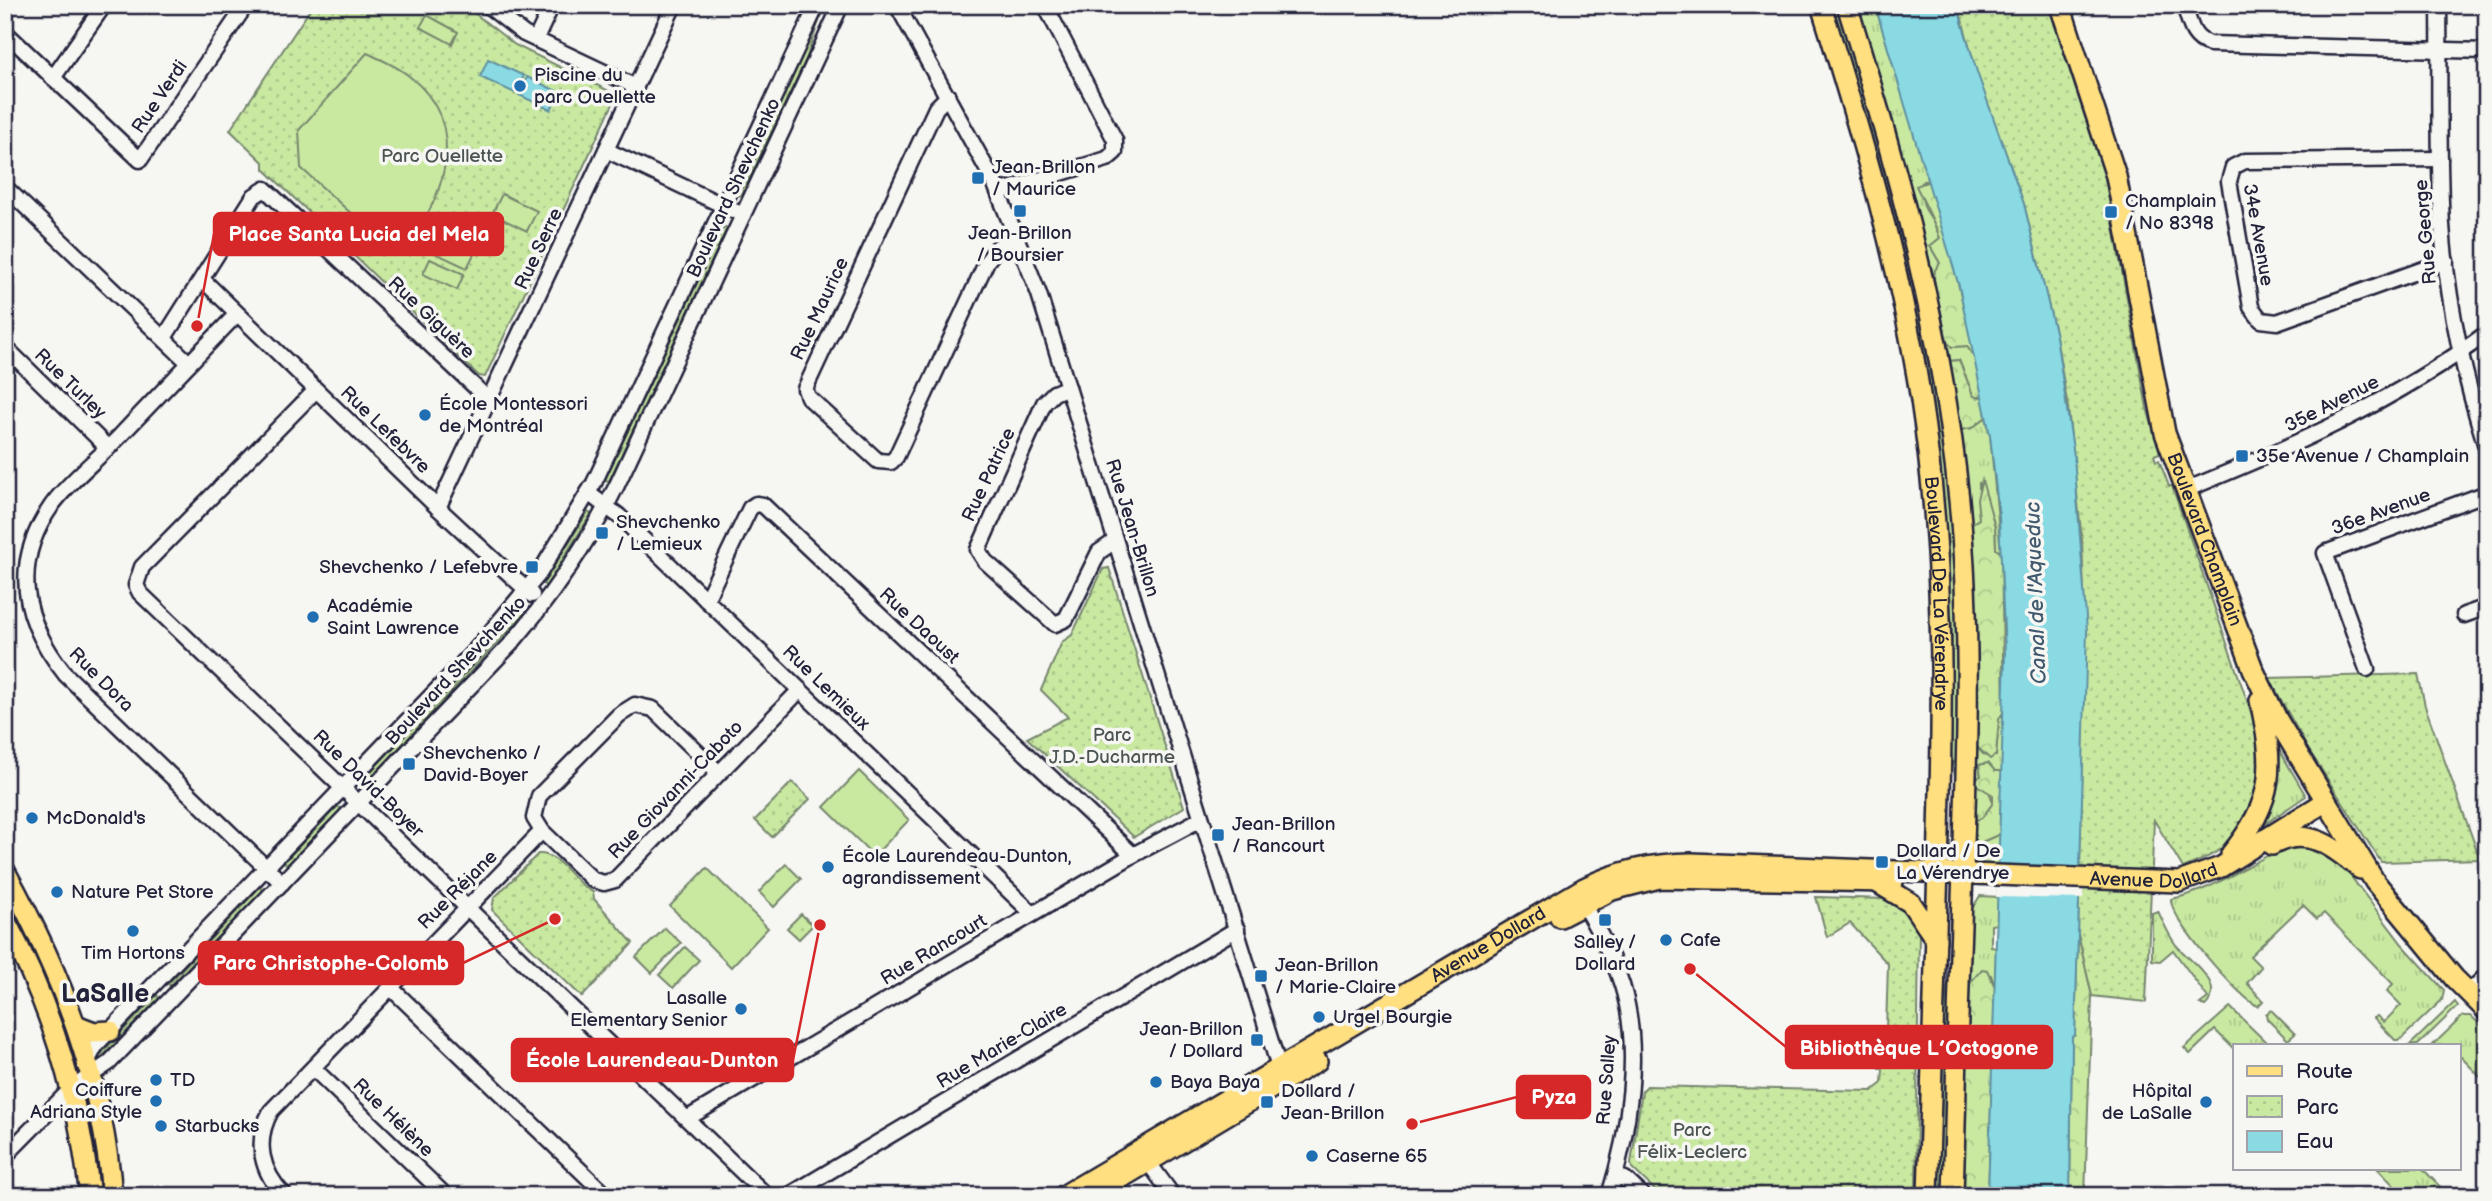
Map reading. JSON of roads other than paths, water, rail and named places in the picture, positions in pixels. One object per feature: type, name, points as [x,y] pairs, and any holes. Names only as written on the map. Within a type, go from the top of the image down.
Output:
[{"type":"main road","name":"Boulevard De La Vérendrye","points":[[1821,5],[1890,238],[1926,429],[1936,528],[1943,643],[1928,1196]]},
{"type":"main road","name":"Boulevard De La Vérendrye","points":[[1847,5],[1911,221],[1937,341],[1961,521],[1967,636],[1953,1196]]},
{"type":"main road","name":"Boulevard Champlain","points":[[2060,5],[2116,176],[2160,415],[2185,490],[2254,672],[2325,802],[2375,882],[2468,993],[2487,1011]]},
{"type":"main road","points":[[2221,867],[2255,823],[2270,780],[2270,750],[2254,672]]},
{"type":"main road","name":"Avenue Dollard","points":[[1580,898],[1659,878],[1877,882],[1963,876],[2179,882],[2221,867],[2325,802]]},
{"type":"main road","points":[[2221,867],[2243,863],[2281,840],[2301,836],[2327,844],[2375,882]]},
{"type":"main road","name":"Avenue Dollard","points":[[1063,1196],[1144,1156],[1580,898],[1617,873],[1670,863],[1938,877]]},
{"type":"main road","points":[[6,873],[51,962],[90,1067],[105,1138],[112,1196]]},
{"type":"main road","points":[[1877,882],[1911,903],[1936,940]]},
{"type":"main road","points":[[5,920],[38,987],[72,1088],[90,1196]]},
{"type":"main road","points":[[76,1025],[94,1032],[110,1031]]},
{"type":"main road","name":"Avenue Dollard","points":[[1091,1196],[1144,1156]]},
{"type":"street","points":[[53,78],[104,5]]},
{"type":"street","name":"Rue Verdi","points":[[5,32],[140,160],[246,5]]},
{"type":"street","points":[[487,5],[536,39],[636,87]]},
{"type":"street","points":[[536,39],[552,5]]},
{"type":"street","name":"Rue Serre","points":[[438,509],[674,5]]},
{"type":"street","name":"Boulevard Shevchenko","points":[[5,1156],[90,1067],[110,1031],[477,648],[527,590],[589,493],[817,5]]},
{"type":"street","name":"Boulevard Shevchenko","points":[[90,1067],[109,1063],[510,645],[544,604],[607,505],[841,5]]},
{"type":"street","name":"Rue Jean-Brillon","points":[[897,5],[999,192],[1017,236],[1068,387],[1282,1074]]},
{"type":"street","points":[[999,192],[1107,159],[1115,152],[1115,140],[1045,5]]},
{"type":"street","points":[[2184,5],[2196,37],[2210,44],[2487,51]]},
{"type":"street","name":"Rue George","points":[[2440,5],[2440,159],[2445,261],[2460,352],[2487,450]]},
{"type":"street","name":"Rue Maurice","points":[[948,96],[936,108],[805,388],[808,397],[878,461],[891,462],[896,457],[987,261],[998,247],[1017,236]]},
{"type":"street","points":[[606,150],[743,215]]},
{"type":"street","name":"34e Avenue","points":[[2440,159],[2245,161],[2232,167],[2229,181],[2251,307],[2261,320],[2277,322],[2445,261]]},
{"type":"street","points":[[5,187],[190,363]]},
{"type":"street","name":"Rue Giguère","points":[[164,338],[254,196],[265,189],[489,400]]},
{"type":"street","name":"Rue Lefebvre","points":[[202,279],[438,509],[544,604]]},
{"type":"street","name":"Rue Dora","points":[[237,314],[52,505],[29,556],[25,581],[28,606],[36,631],[46,651],[66,675],[282,883]]},
{"type":"street","name":"35e Avenue","points":[[2185,490],[2278,452],[2363,412],[2487,333]]},
{"type":"street","name":"Rue Turley","points":[[5,347],[108,448]]},
{"type":"street","name":"Rue Patrice","points":[[1068,387],[1050,395],[1044,403],[978,551],[985,561],[1055,624],[1066,619],[1099,552],[1115,541]]},
{"type":"street","name":"Rue David-Boyer","points":[[316,390],[142,567],[136,585],[141,593],[469,906],[767,1196]]},
{"type":"street","name":"Rue Lemieux","points":[[589,493],[607,505],[1033,914]]},
{"type":"street","name":"36e Avenue","points":[[2367,669],[2325,553],[2487,493]]},
{"type":"street","name":"Rue Daoust","points":[[706,600],[750,508],[756,504],[763,505],[1133,855]]},
{"type":"street","points":[[2464,615],[2487,607]]},
{"type":"street","name":"Rue Giovanni-Caboto","points":[[542,831],[593,880],[610,882],[620,876],[800,690]]},
{"type":"street","points":[[542,831],[534,818],[539,796],[619,715],[635,705],[653,709],[719,773]]},
{"type":"street","name":"Rue Rancourt","points":[[688,1118],[1133,855],[1201,819]]},
{"type":"street","name":"Rue Réjane","points":[[285,1196],[264,1165],[262,1137],[271,1111],[542,831]]},
{"type":"street","name":"Rue Salley","points":[[1580,898],[1616,966],[1629,1019],[1630,1086],[1609,1196]]},
{"type":"street","name":"Rue Marie-Claire","points":[[788,1196],[1237,929]]},
{"type":"street","points":[[2468,993],[2487,975]]},
{"type":"street","points":[[390,987],[607,1196]]},
{"type":"street","name":"Rue Hélène","points":[[313,1068],[446,1196]]},
{"type":"street","points":[[1144,1156],[1173,1196]]},
{"type":"street","points":[[1615,1175],[1627,1181],[1643,1196]]},
{"type":"water","name":"Canal de l'Aqueduc","points":[[1875,5],[1957,5],[1977,72],[2024,204],[2056,336],[2074,456],[2087,631],[2075,1035],[2072,1037],[2070,1196],[1988,1196],[2005,653],[1999,516],[1990,435],[1959,286]]},
{"type":"water","points":[[488,59],[524,76],[515,93],[480,77]]},
{"type":"water","points":[[527,77],[559,92],[551,110],[519,95]]},
{"type":"place","name":"Piscine du parc Ouellette","points":[[520,86]]},
{"type":"place","name":"Jean-Brillon / Maurice","points":[[978,178]]},
{"type":"place","name":"Jean-Brillon / Boursier","points":[[1020,211]]},
{"type":"place","name":"Champlain / No 8398","points":[[2111,212]]},
{"type":"place","name":"Place Santa Lucia del Mela","points":[[197,326]]},
{"type":"place","name":"École Montessori de Montréal","points":[[425,415]]},
{"type":"place","name":"35e Avenue / Champlain","points":[[2242,456]]},
{"type":"place","name":"Shevchenko / Lemieux","points":[[602,533]]},
{"type":"place","name":"Shevchenko / Lefebvre","points":[[532,567]]},
{"type":"place","name":"Académie Saint Lawrence","points":[[313,617]]},
{"type":"place","name":"Shevchenko / David-Boyer","points":[[409,764]]},
{"type":"place","name":"McDonald's","points":[[32,818]]},
{"type":"place","name":"Jean-Brillon / Rancourt","points":[[1218,835]]},
{"type":"place","name":"Dollard / De La Vérendrye","points":[[1882,862]]},
{"type":"place","name":"École Laurendeau-Dunton, agrandissement","points":[[828,867]]},
{"type":"place","name":"Nature Pet Store","points":[[57,892]]},
{"type":"place","name":"Parc Christophe-Colomb","points":[[555,919]]},
{"type":"place","name":"Salley / Dollard","points":[[1605,920]]},
{"type":"place","name":"École Laurendeau-Dunton","points":[[820,925]]},
{"type":"place","name":"Tim Hortons","points":[[133,931]]},
{"type":"place","name":"Cafe","points":[[1666,940]]},
{"type":"place","name":"Bibliothèque L’Octogone","points":[[1690,969]]},
{"type":"place","name":"Jean-Brillon / Marie-Claire","points":[[1261,976]]},
{"type":"place","name":"Lasalle Elementary Senior","points":[[741,1009]]},
{"type":"place","name":"Urgel Bourgie","points":[[1319,1017]]},
{"type":"place","name":"Jean-Brillon / Dollard","points":[[1257,1040]]},
{"type":"place","name":"TD","points":[[156,1080]]},
{"type":"place","name":"Baya Baya","points":[[1156,1082]]},
{"type":"place","name":"Coiffure Adriana Style","points":[[156,1101]]},
{"type":"place","name":"Dollard / Jean-Brillon","points":[[1267,1102]]},
{"type":"place","name":"Hôpital de LaSalle","points":[[2206,1102]]},
{"type":"place","name":"Pyza","points":[[1412,1124]]},
{"type":"place","name":"Starbucks","points":[[161,1126]]},
{"type":"place","name":"Caserne 65","points":[[1312,1156]]},
{"type":"district","name":"LaSalle","points":[[105,994]]},
{"type":"park label","name":"Parc Ouellette","points":[[442,156]]},
{"type":"park label","name":"Parc J.D.-Ducharme","points":[[1112,746]]},
{"type":"park label","name":"Parc Félix-Leclerc","points":[[1692,1141]]}]
